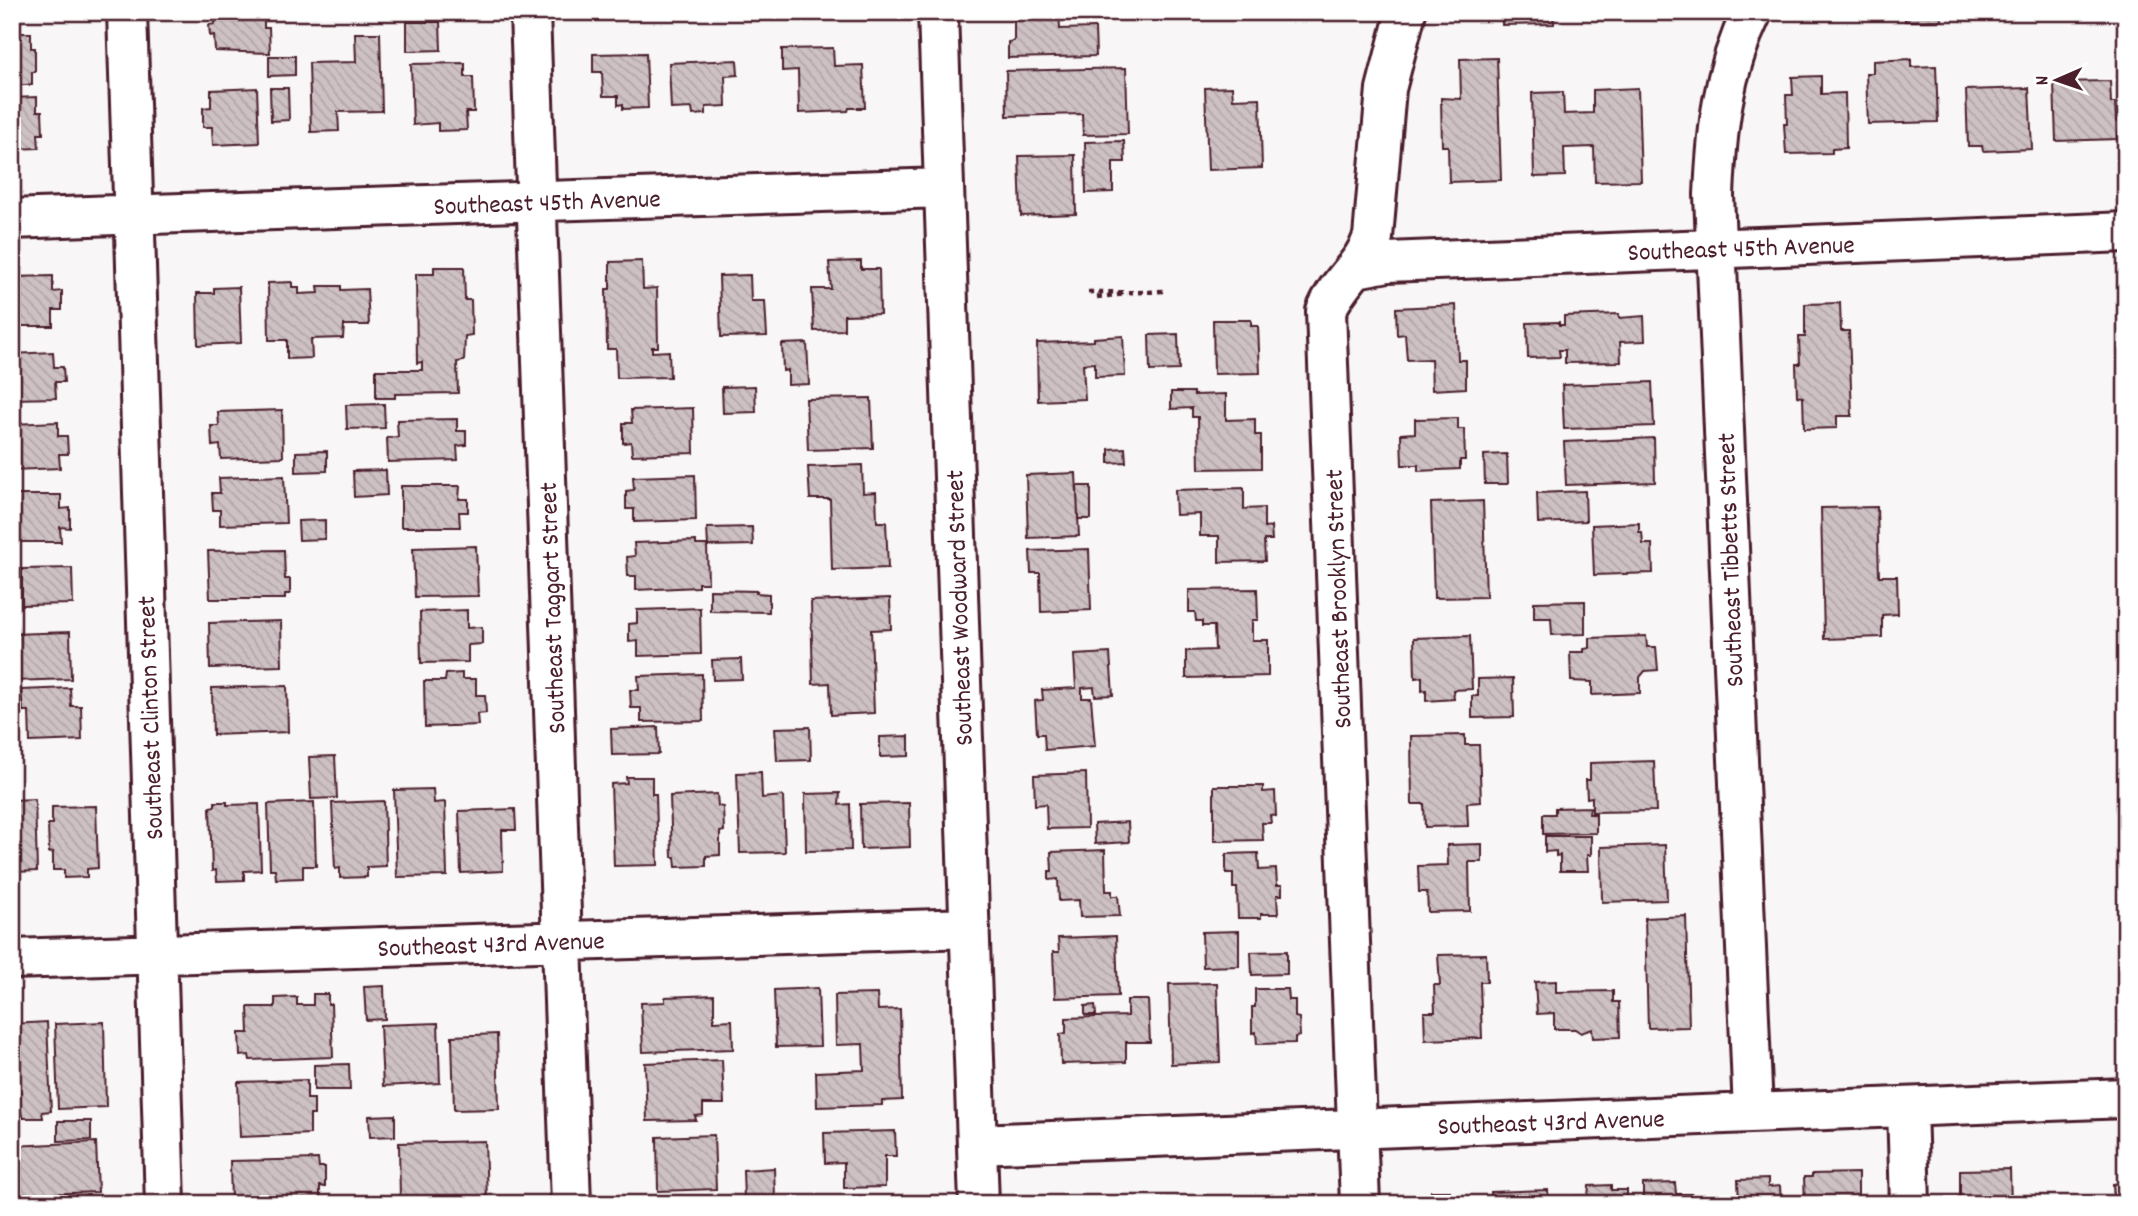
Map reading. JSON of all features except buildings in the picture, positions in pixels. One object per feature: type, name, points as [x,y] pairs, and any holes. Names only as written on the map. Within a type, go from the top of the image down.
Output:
[{"type":"street","name":"Southeast Clinton Street","points":[[127,12],[165,1204]]},
{"type":"street","name":"Southeast Taggart Street","points":[[530,12],[571,1204]]},
{"type":"street","name":"Southeast Woodward Street","points":[[938,12],[979,1204]]},
{"type":"street","name":"Southeast Brooklyn Street","points":[[1360,1204],[1326,311],[1333,294],[1368,252],[1373,237],[1386,89],[1406,12]]},
{"type":"street","name":"Southeast Tibbetts Street","points":[[1752,12],[1742,33],[1723,95],[1717,135],[1714,195],[1753,1112]]},
{"type":"street","name":"Southeast 45th Avenue","points":[[12,219],[943,188]]},
{"type":"street","name":"Southeast 45th Avenue","points":[[1356,268],[1388,262],[2126,232]]},
{"type":"street","name":"Southeast 43rd Avenue","points":[[12,959],[970,929]]},
{"type":"street","name":"Southeast 43rd Avenue","points":[[977,1144],[2126,1098]]},
{"type":"street","points":[[1907,1108],[1910,1204]]},
{"type":"path","points":[[1097,297],[1163,291]]},
{"type":"path","points":[[1088,292],[1128,294]]}]
